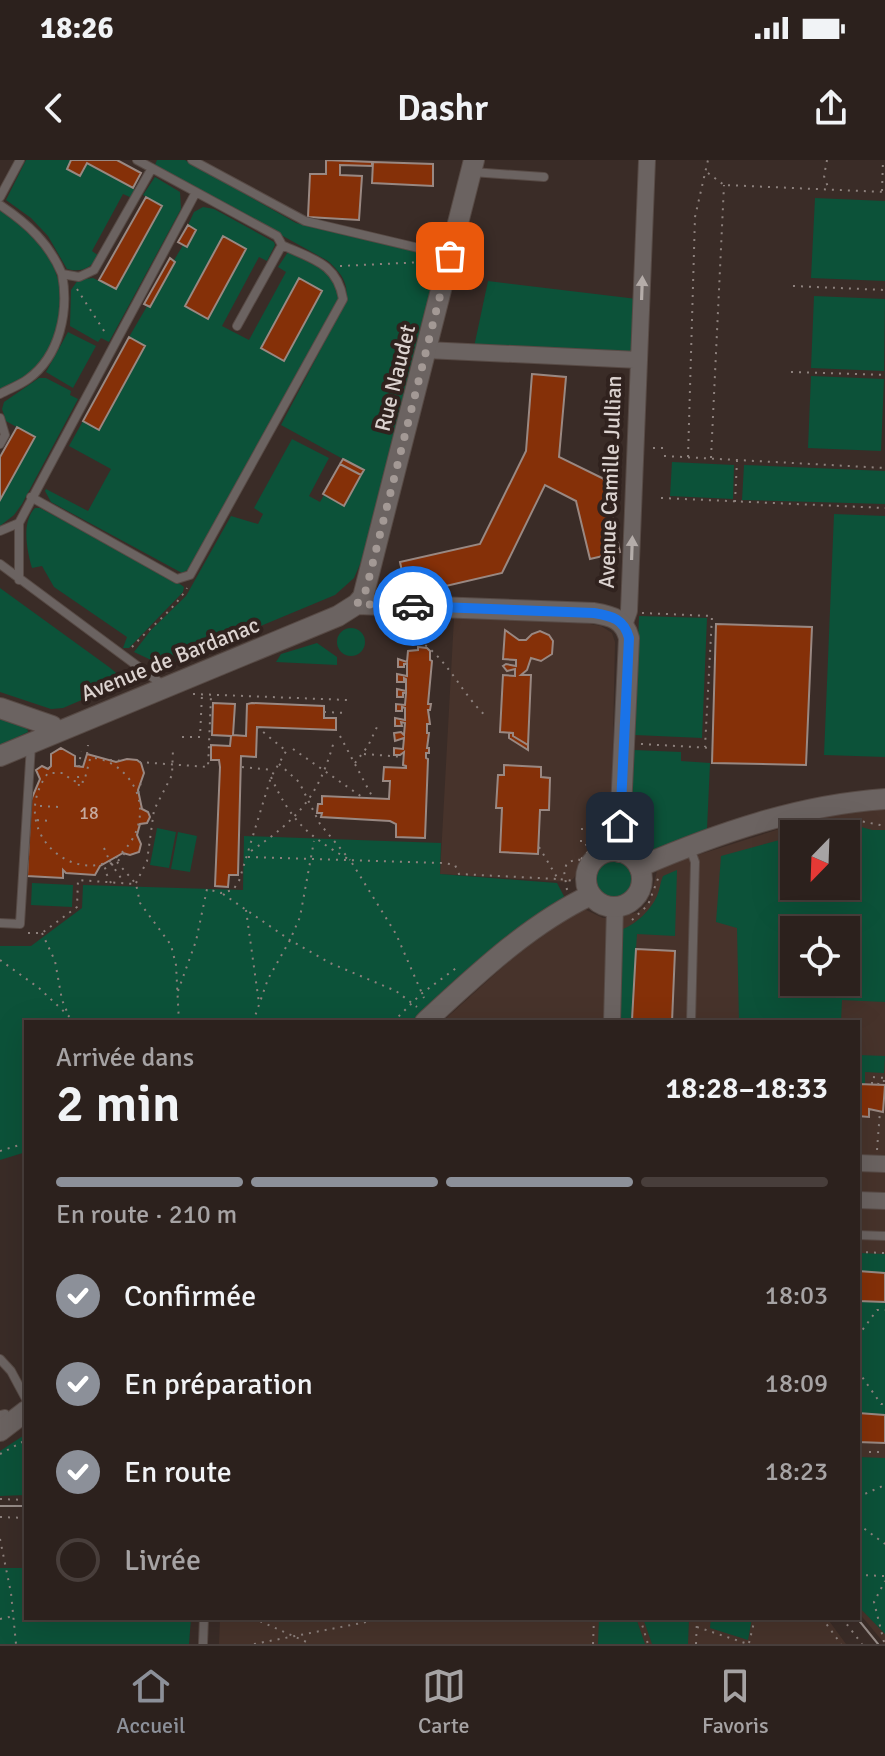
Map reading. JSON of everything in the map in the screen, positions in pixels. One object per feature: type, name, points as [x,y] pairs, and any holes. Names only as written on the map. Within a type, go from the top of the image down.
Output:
[{"type":"street","name":"Avenue Camille Jullian","points":[[619,852],[614,826],[624,743],[647,160]]},
{"type":"street","name":"Rue Naudet","points":[[357,604],[366,590],[450,259],[452,226],[473,166]]},
{"type":"street","points":[[426,350],[639,360]]},
{"type":"street","points":[[357,604],[594,613],[627,618]]},
{"type":"street","name":"Avenue de Bardanac","points":[[0,756],[174,690],[338,616],[357,604]]},
{"type":"street","points":[[0,708],[52,726],[55,733]]},
{"type":"street","points":[[639,867],[689,846],[773,818],[841,804],[885,799]]},
{"type":"street","points":[[429,1019],[577,891],[586,879],[586,858],[619,852],[639,867],[641,885],[638,894],[615,915],[612,1020]]},
{"type":"street","points":[[577,891],[615,915]]},
{"type":"street","points":[[860,1163],[881,1164]]},
{"type":"street","points":[[860,1200],[885,1201]]},
{"type":"street","points":[[2,1420],[24,1412]]},
{"type":"lane","points":[[0,197],[20,160]]},
{"type":"lane","points":[[31,497],[177,579],[190,575],[343,299],[340,281],[327,266],[282,245],[277,236],[137,160]]},
{"type":"lane","points":[[192,160],[305,221],[450,259]]},
{"type":"lane","points":[[473,166],[544,177]]},
{"type":"lane","points":[[65,274],[79,277],[94,270],[152,168]]},
{"type":"lane","points":[[19,580],[19,523],[196,192]]},
{"type":"lane","points":[[0,205],[40,237],[65,274],[63,316],[53,351],[30,378],[0,394]]},
{"type":"lane","points":[[237,326],[282,245]]},
{"type":"lane","points":[[0,418],[5,435],[0,444]]},
{"type":"lane","points":[[0,531],[19,523]]},
{"type":"lane","points":[[0,564],[174,690]]},
{"type":"lane","points":[[0,923],[20,924],[28,764],[32,743]]},
{"type":"lane","points":[[689,846],[695,862],[691,1020]]},
{"type":"lane","points":[[860,1235],[885,1236]]},
{"type":"lane","points":[[0,1359],[11,1371],[24,1395]]},
{"type":"lane","points":[[203,1644],[204,1620]]},
{"type":"path","points":[[688,457],[695,217],[708,160]]},
{"type":"path","points":[[827,160],[824,176],[829,190]]},
{"type":"path","points":[[707,173],[724,185],[883,192],[883,160]]},
{"type":"path","points":[[711,458],[724,185]]},
{"type":"path","points":[[327,266],[450,259]]},
{"type":"path","points":[[65,274],[113,345]]},
{"type":"path","points":[[793,286],[885,290]]},
{"type":"path","points":[[791,372],[885,375]]},
{"type":"path","points":[[664,456],[885,468]]},
{"type":"path","points":[[735,502],[738,459]]},
{"type":"path","points":[[661,498],[885,508]]},
{"type":"path","points":[[121,654],[130,650],[179,600],[190,575]]},
{"type":"path","points":[[627,618],[712,616],[705,747]]},
{"type":"path","points":[[422,643],[446,666],[473,705],[487,717]]},
{"type":"path","points":[[174,690],[348,700]]},
{"type":"path","points":[[182,737],[200,737],[202,694]]},
{"type":"path","points":[[139,762],[208,767],[211,694]]},
{"type":"path","points":[[324,712],[347,713]]},
{"type":"path","points":[[221,893],[233,890],[248,857],[271,777],[287,749],[257,727]]},
{"type":"path","points":[[354,764],[377,727]]},
{"type":"path","points":[[340,736],[373,798]]},
{"type":"path","points":[[250,851],[294,818],[308,801],[325,772],[334,741]]},
{"type":"path","points":[[624,743],[712,748]]},
{"type":"path","points":[[79,767],[81,752],[88,754],[88,745]]},
{"type":"path","points":[[136,884],[147,861],[152,816],[169,785],[173,749]]},
{"type":"path","points":[[293,749],[362,797]]},
{"type":"path","points":[[363,754],[404,757]]},
{"type":"path","points":[[99,758],[124,773],[136,791],[140,811],[136,831],[125,850],[109,860],[76,864],[56,856],[41,841],[33,820],[33,806],[41,781],[48,773],[57,773],[78,781],[84,782],[90,759],[99,758]]},
{"type":"path","points":[[110,760],[123,761]]},
{"type":"path","points":[[144,769],[147,762]]},
{"type":"path","points":[[279,764],[299,782],[320,824],[351,861],[396,934],[421,994]]},
{"type":"path","points":[[242,767],[276,770]]},
{"type":"path","points":[[78,776],[79,787]]},
{"type":"path","points":[[271,777],[294,818],[315,840],[351,861]]},
{"type":"path","points":[[138,793],[142,779]]},
{"type":"path","points":[[33,806],[59,807]]},
{"type":"path","points":[[33,820],[51,821]]},
{"type":"path","points":[[581,829],[614,826]]},
{"type":"path","points":[[564,881],[567,863],[586,858],[608,838],[614,826]]},
{"type":"path","points":[[254,1020],[268,979],[300,917],[315,840]]},
{"type":"path","points":[[580,841],[585,841],[586,858]]},
{"type":"path","points":[[539,847],[558,879]]},
{"type":"path","points":[[104,848],[125,883]]},
{"type":"path","points":[[111,883],[104,869],[125,853]]},
{"type":"path","points":[[248,857],[444,863],[455,865],[459,874],[558,879],[577,891]]},
{"type":"path","points":[[117,862],[136,884],[140,903],[171,945],[176,965],[179,1020]]},
{"type":"path","points":[[615,915],[625,923],[642,912],[652,899],[662,873]]},
{"type":"path","points":[[20,924],[19,933],[42,933],[77,907],[78,880],[136,884]]},
{"type":"path","points":[[564,881],[577,891]]},
{"type":"path","points":[[178,991],[196,941],[207,889],[221,893],[330,963],[396,991],[429,1019]]},
{"type":"path","points":[[246,910],[259,1004]]},
{"type":"path","points":[[42,933],[55,961],[62,1000],[71,1018]]},
{"type":"path","points":[[0,960],[39,988],[71,1018]]},
{"type":"path","points":[[872,1084],[872,1077],[885,1079]]},
{"type":"path","points":[[878,1085],[885,1079]]},
{"type":"path","points":[[880,1111],[881,1164]]},
{"type":"path","points":[[0,1151],[24,1144]]},
{"type":"path","points":[[860,1252],[885,1253]]},
{"type":"path","points":[[860,1333],[877,1310],[885,1310]]},
{"type":"path","points":[[860,1374],[881,1404],[885,1404]]},
{"type":"path","points":[[0,1454],[24,1441]]},
{"type":"path","points":[[869,1452],[885,1452]]},
{"type":"path","points":[[860,1496],[885,1485]]},
{"type":"path","points":[[0,1499],[24,1500]]},
{"type":"path","points":[[0,1517],[24,1518]]},
{"type":"path","points":[[860,1525],[885,1544]]},
{"type":"path","points":[[0,1539],[16,1644]]},
{"type":"path","points":[[860,1575],[885,1576]]},
{"type":"path","points":[[883,1642],[874,1602],[885,1581]]},
{"type":"path","points":[[0,1619],[14,1616]]},
{"type":"path","points":[[258,1620],[311,1644]]},
{"type":"path","points":[[254,1644],[377,1620]]},
{"type":"path","points":[[593,1644],[594,1620]]},
{"type":"path","points":[[641,1620],[648,1644]]},
{"type":"path","points":[[696,1644],[697,1620]]},
{"type":"path","points":[[697,1627],[749,1644],[755,1620]]},
{"type":"path","points":[[823,1620],[841,1644]]},
{"type":"path","points":[[844,1620],[862,1644]]},
{"type":"shaded area","points":[[454,618],[585,623],[601,626],[612,633],[615,642],[611,836],[585,856],[569,882],[440,874]]},
{"type":"shaded area","points":[[885,809],[885,1644],[860,1614],[860,1020],[444,1020],[515,956],[575,913],[584,909],[603,918],[617,918],[638,912],[650,900],[657,871],[780,829],[780,900],[860,900],[860,820],[808,820],[839,810]]},
{"type":"shaded area","points":[[220,1620],[828,1620],[846,1644],[219,1644]]},
{"type":"green space","points":[[26,160],[71,160],[67,169],[80,176],[87,163],[136,190],[132,198],[123,194],[92,251],[99,256],[93,264],[81,270],[67,269],[48,236],[31,218],[6,200]]},
{"type":"green space","points":[[157,160],[185,160],[296,223],[439,257],[364,555],[354,578],[335,595],[164,666],[134,652],[151,630],[186,596],[231,516],[258,524],[263,514],[254,508],[292,439],[329,458],[309,496],[320,502],[324,495],[344,506],[363,470],[281,425],[345,303],[346,285],[341,275],[328,261],[155,165]]},
{"type":"green space","points":[[155,177],[180,192],[181,209],[109,342],[101,338],[98,342],[70,326],[71,290],[78,280],[93,278],[116,289],[162,206],[143,195]]},
{"type":"green space","points":[[815,198],[885,201],[885,281],[811,278]]},
{"type":"green space","points":[[203,207],[214,209],[275,245],[267,261],[259,257],[222,326],[249,340],[286,272],[278,267],[288,252],[330,273],[340,297],[189,569],[182,573],[51,502],[45,491],[88,511],[111,469],[69,446],[83,421],[100,430],[145,346],[129,337],[183,245],[187,247],[196,230],[188,225],[194,212]],"holes":[[[223,237],[246,249],[208,318]],[[299,279],[321,291],[283,360],[261,348]]]},
{"type":"green space","points":[[0,210],[22,225],[39,243],[52,264],[60,286],[61,309],[57,332],[46,354],[24,377],[0,390]]},
{"type":"green space","points":[[488,281],[637,299],[632,357],[474,347]]},
{"type":"green space","points":[[814,296],[885,299],[884,371],[811,368]]},
{"type":"green space","points":[[68,332],[96,346],[73,388],[46,372]]},
{"type":"green space","points":[[811,376],[884,379],[881,451],[808,448]]},
{"type":"green space","points":[[39,378],[46,378],[71,391],[70,395],[78,399],[22,504],[0,526],[0,500],[34,437],[6,421],[2,409],[4,402]]},
{"type":"green space","points":[[672,462],[734,465],[733,499],[670,496]]},
{"type":"green space","points":[[744,465],[885,471],[885,504],[742,500]]},
{"type":"green space","points":[[35,508],[177,582],[184,587],[183,592],[129,648],[123,648],[127,637],[54,587],[42,566],[32,568],[27,529]]},
{"type":"green space","points":[[834,514],[885,516],[885,757],[824,755]]},
{"type":"green space","points":[[0,588],[126,681],[63,708],[51,709],[0,692]]},
{"type":"green space","points":[[639,616],[707,618],[702,738],[635,735]]},
{"type":"green space","points":[[351,628],[361,632],[365,642],[361,652],[351,656],[341,652],[337,642],[341,632]]},
{"type":"green space","points":[[317,643],[337,657],[337,665],[276,662],[281,654]]},
{"type":"green space","points":[[0,717],[27,728],[28,732],[0,745]]},
{"type":"green space","points":[[634,750],[681,752],[681,761],[710,763],[707,829],[651,851],[643,852],[634,845],[630,828]]},
{"type":"green space","points":[[860,827],[885,830],[885,1002],[842,1000],[841,1020],[739,1020],[737,928],[716,922],[721,856],[780,840],[780,900],[860,900]]},
{"type":"green space","points":[[157,828],[176,832],[169,868],[150,865]]},
{"type":"green space","points":[[178,832],[197,836],[190,872],[171,869]]},
{"type":"green space","points":[[244,836],[441,843],[440,874],[557,883],[566,900],[421,1020],[24,1020],[24,1153],[0,1160],[0,946],[31,946],[82,908],[83,885],[243,890]]},
{"type":"green space","points":[[615,861],[629,866],[634,880],[629,894],[615,899],[601,894],[596,880],[601,866]]},
{"type":"green space","points":[[677,870],[675,936],[637,934],[631,1020],[618,1020],[623,929],[638,920],[651,906],[663,876]]},
{"type":"green space","points":[[32,883],[73,885],[72,907],[31,905]]},
{"type":"green space","points":[[860,1055],[885,1056],[884,1073],[865,1072],[865,1084],[860,1084]]},
{"type":"green space","points":[[860,1253],[885,1254],[885,1273],[860,1271]]},
{"type":"green space","points":[[860,1301],[885,1302],[885,1415],[860,1413]]},
{"type":"green space","points":[[24,1435],[24,1495],[0,1496],[0,1451]]},
{"type":"green space","points":[[860,1457],[885,1458],[885,1634],[860,1608]]},
{"type":"green space","points":[[0,1568],[24,1568],[24,1620],[191,1620],[189,1644],[0,1644]]},
{"type":"green space","points":[[599,1620],[637,1620],[645,1644],[598,1644]]},
{"type":"green space","points":[[644,1620],[689,1620],[688,1644],[652,1644]]},
{"type":"green space","points":[[711,1620],[752,1620],[748,1640],[710,1628]]},
{"type":"building","points":[[71,160],[117,160],[141,173],[133,188],[87,163],[80,176],[67,169]]},
{"type":"building","points":[[326,160],[372,162],[372,166],[340,165],[340,175],[362,176],[359,220],[308,217],[310,174],[326,174]]},
{"type":"building","points":[[373,162],[433,164],[433,186],[372,183]]},
{"type":"building","points":[[146,197],[162,206],[116,289],[99,280]]},
{"type":"building","points":[[188,225],[196,230],[187,247],[178,242]]},
{"type":"building","points":[[223,236],[246,249],[208,319],[185,306]]},
{"type":"building","points":[[170,258],[175,262],[150,307],[144,304]]},
{"type":"building","points":[[299,278],[322,291],[284,361],[261,348]]},
{"type":"building","points":[[129,337],[145,346],[99,430],[83,421]]},
{"type":"building","points":[[532,374],[566,377],[559,457],[604,479],[620,552],[590,559],[576,501],[545,485],[502,573],[407,595],[400,562],[480,544],[526,451]]},
{"type":"building","points":[[17,427],[35,437],[0,500],[0,457]]},
{"type":"building","points":[[343,459],[364,470],[361,475],[340,464]]},
{"type":"building","points":[[340,464],[361,475],[344,506],[323,494]]},
{"type":"building","points":[[716,624],[812,627],[806,765],[712,763]]},
{"type":"building","points":[[505,630],[519,640],[526,640],[540,631],[553,641],[552,654],[541,661],[531,658],[527,670],[521,675],[531,675],[528,745],[513,733],[500,732],[503,675],[515,676],[515,669],[507,671],[503,666],[516,666],[516,660],[503,659]]},
{"type":"building","points":[[418,647],[430,651],[432,661],[428,704],[431,704],[428,710],[430,724],[427,724],[429,753],[426,753],[425,838],[396,837],[396,824],[390,821],[321,817],[322,813],[317,813],[322,796],[389,799],[390,781],[383,781],[384,767],[406,768],[403,765],[404,752],[394,755],[394,748],[403,749],[404,738],[395,741],[394,733],[404,735],[405,723],[395,726],[395,718],[405,720],[405,708],[396,711],[396,704],[405,705],[406,693],[403,697],[397,697],[397,689],[406,691],[406,679],[397,682],[397,674],[407,676],[407,664],[398,667],[398,659],[407,662],[408,651],[418,650]]},
{"type":"building","points":[[213,703],[235,704],[233,735],[246,736],[247,704],[252,703],[324,706],[324,718],[336,718],[336,730],[257,727],[256,757],[241,756],[238,875],[229,875],[228,887],[215,886],[220,767],[219,760],[211,760],[211,745],[230,746],[231,736],[212,735]]},
{"type":"building","points":[[509,733],[528,745],[528,750],[509,738]]},
{"type":"building","points":[[61,748],[75,756],[75,766],[83,767],[87,754],[116,762],[127,759],[141,763],[144,773],[138,790],[142,809],[150,817],[147,823],[140,824],[137,835],[141,844],[139,852],[130,855],[123,853],[100,866],[95,875],[66,873],[63,870],[63,878],[27,876],[31,800],[40,779],[36,770],[42,766],[48,769],[51,754]]},
{"type":"building","points":[[504,765],[541,767],[541,777],[550,778],[549,810],[540,810],[538,854],[500,852],[502,808],[496,808],[498,775],[504,775]]},
{"type":"building","points":[[636,949],[675,951],[672,1020],[632,1020]]},
{"type":"building","points":[[860,1084],[885,1085],[883,1112],[869,1109],[869,1117],[860,1116]]},
{"type":"building","points":[[860,1271],[885,1273],[885,1302],[860,1301]]},
{"type":"building","points":[[860,1413],[885,1415],[885,1443],[860,1442]]},
{"type":"tram line","points":[[0,1506],[24,1506]]},
{"type":"tram line","points":[[859,1620],[878,1644]]},
{"type":"way so far","points":[[413,606],[357,604],[366,590],[450,256]]},
{"type":"route","points":[[413,606],[594,613],[608,615],[624,625],[629,638],[620,826]]}]
